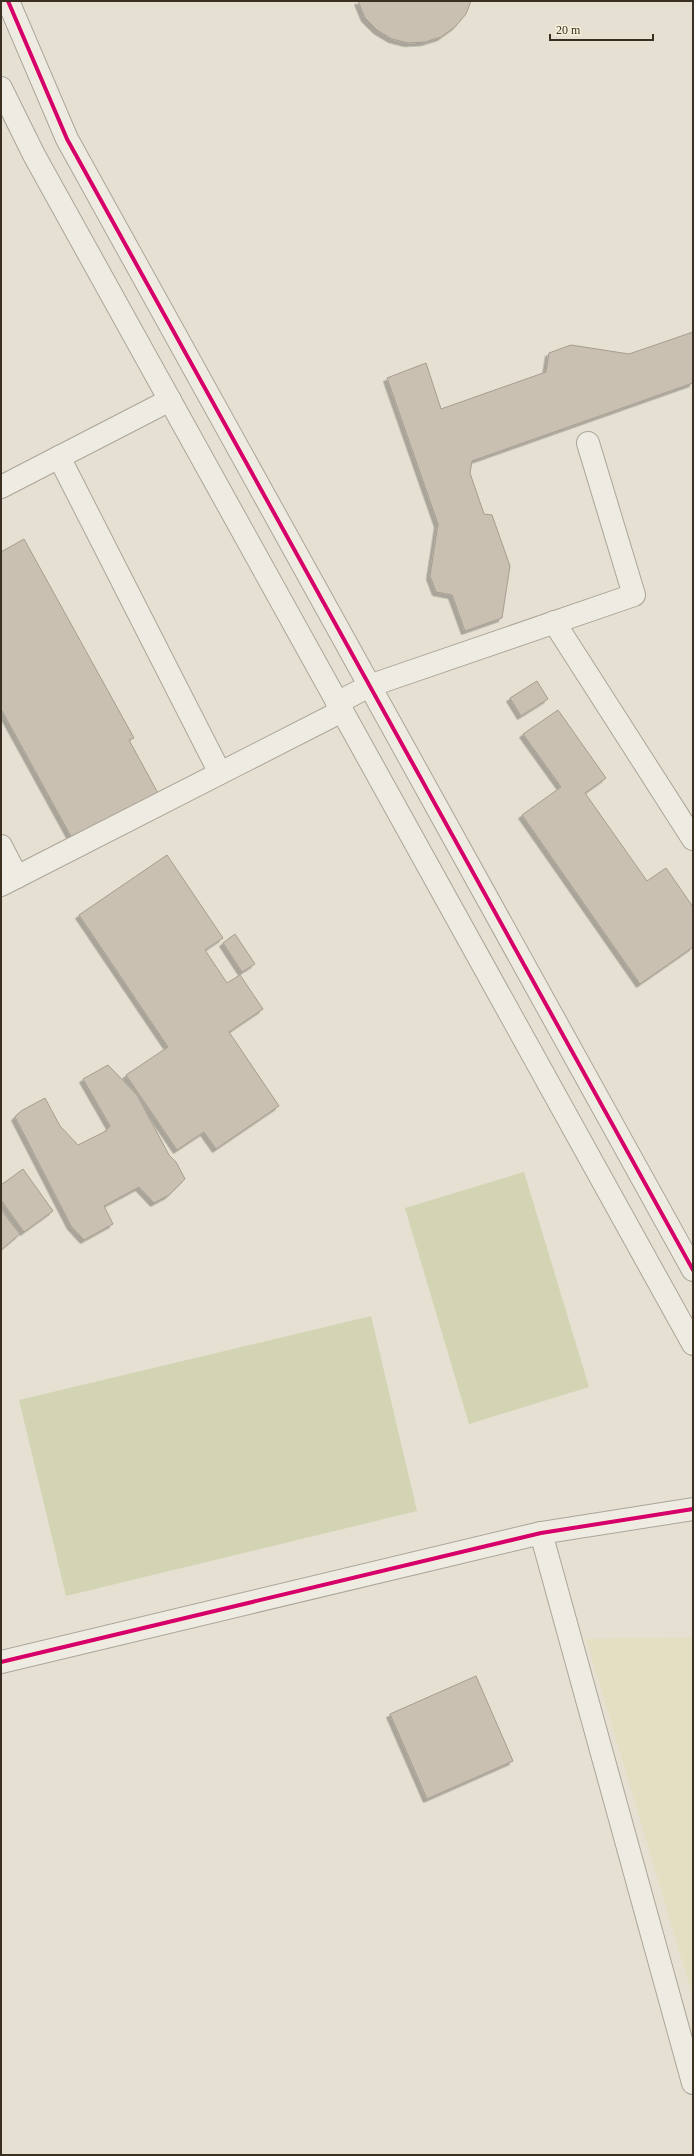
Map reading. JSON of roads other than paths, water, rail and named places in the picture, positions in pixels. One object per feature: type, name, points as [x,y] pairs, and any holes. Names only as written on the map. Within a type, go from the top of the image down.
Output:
[{"type":"street","points":[[8,1],[67,139],[693,1270]]},
{"type":"street","points":[[1,88],[7,116],[34,155],[693,1344]]},
{"type":"street","points":[[1,487],[170,400]]},
{"type":"street","points":[[1,846],[9,881],[220,773],[340,707],[369,686],[634,595],[588,443]]},
{"type":"street","points":[[59,457],[220,773]]},
{"type":"street","points":[[554,622],[693,839]]},
{"type":"street","points":[[1,1662],[540,1533],[693,1509]]},
{"type":"street","points":[[540,1533],[693,2083]]}]
